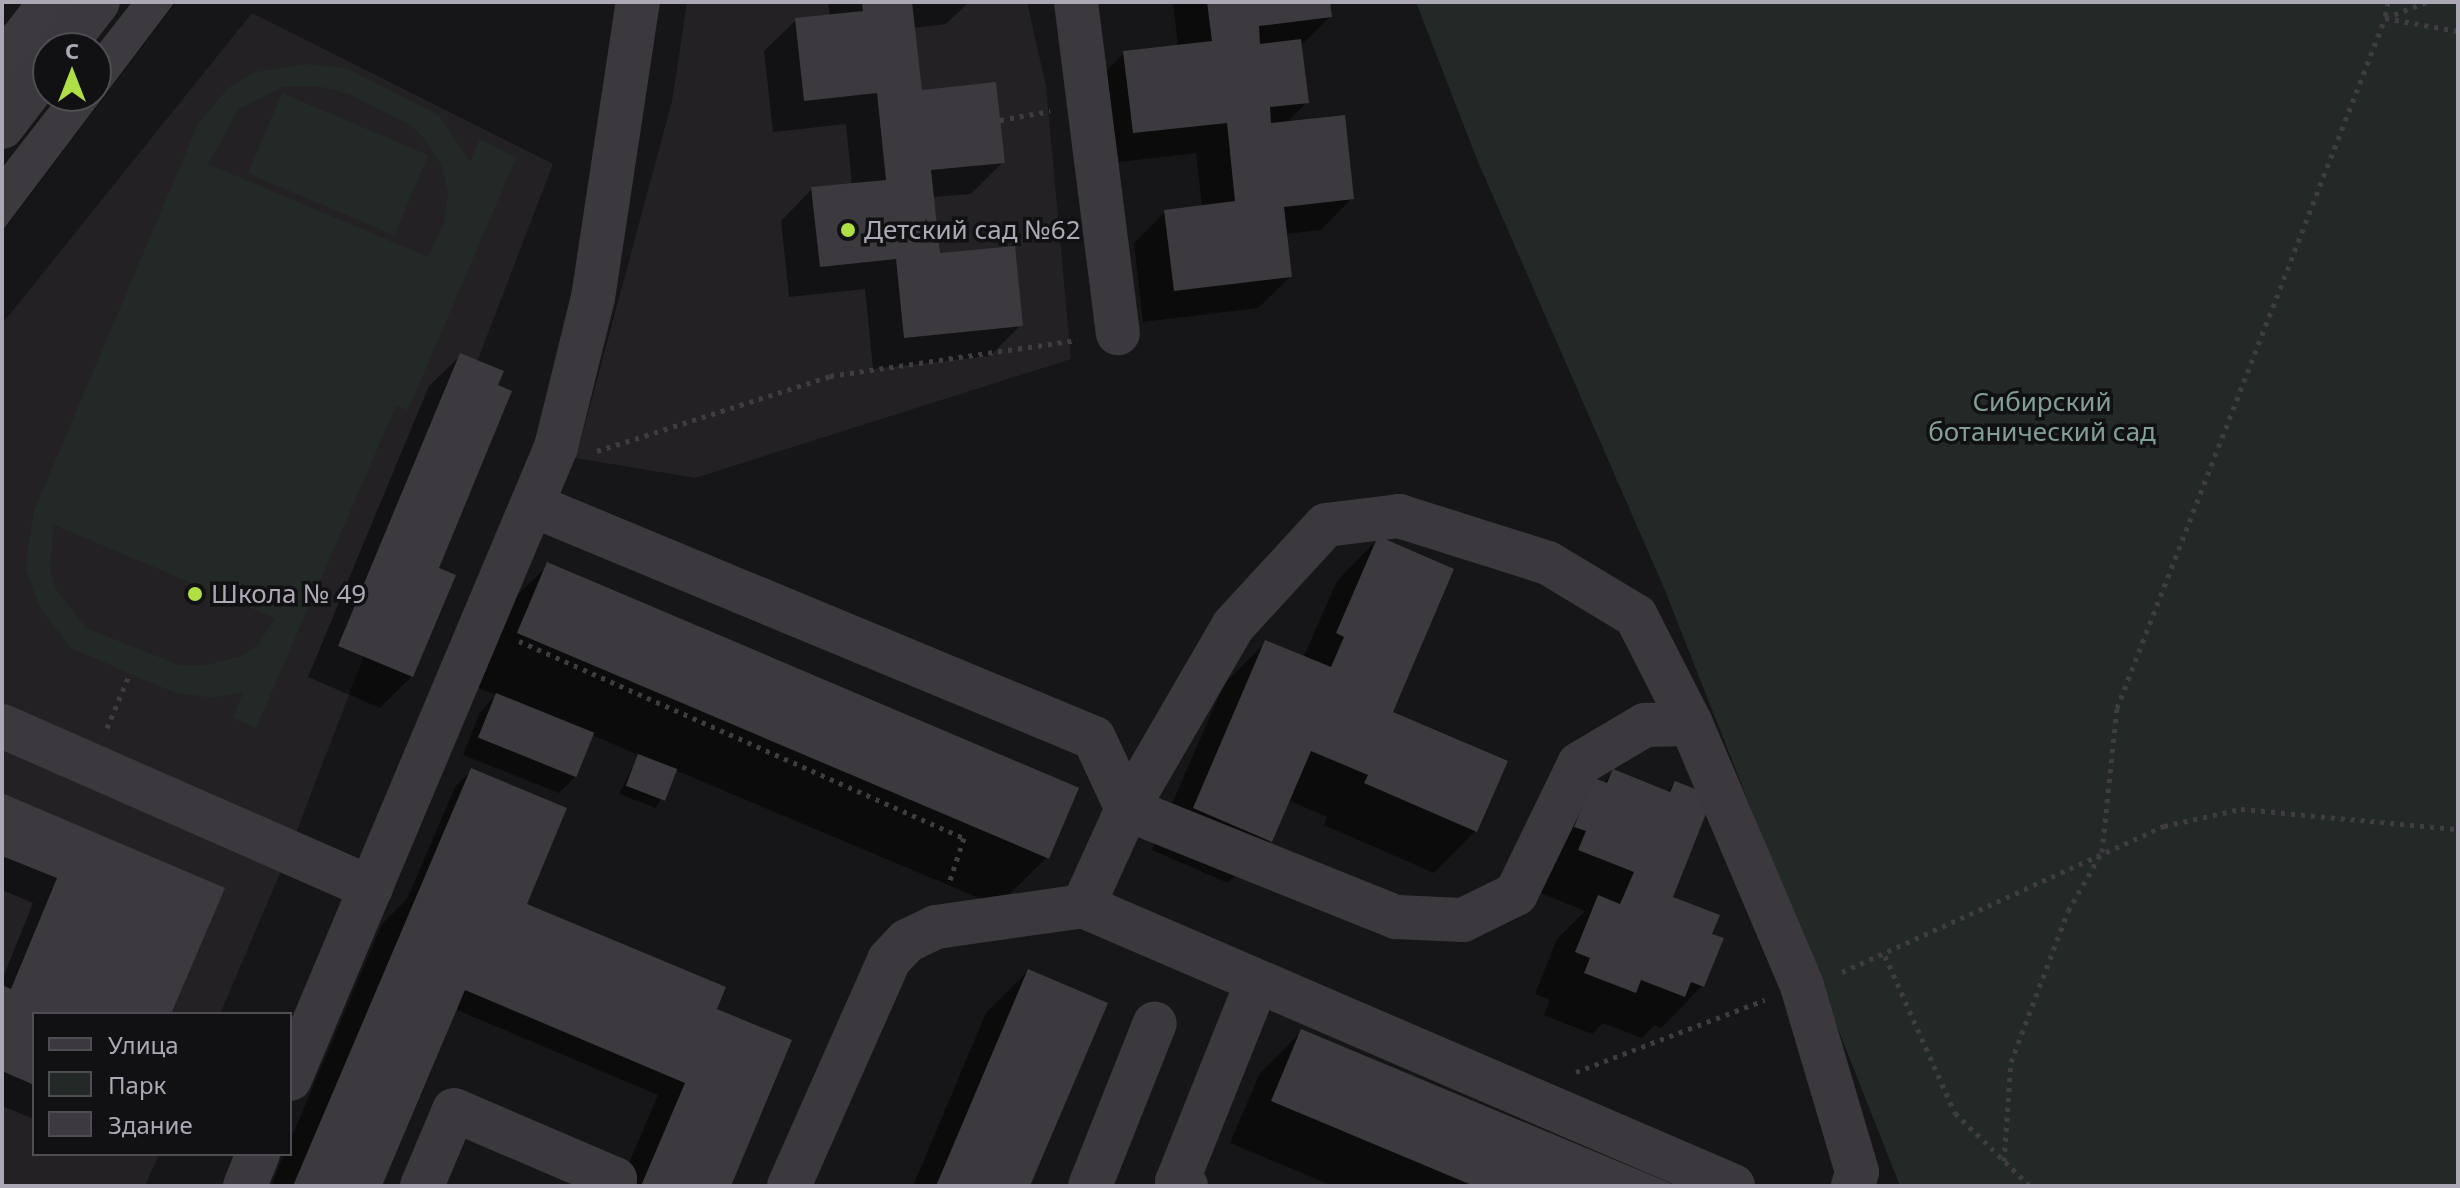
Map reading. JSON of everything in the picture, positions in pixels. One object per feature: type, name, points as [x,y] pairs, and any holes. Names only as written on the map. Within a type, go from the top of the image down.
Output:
[{"type":"lane","points":[[75,32],[98,2]]},
{"type":"lane","points":[[292,1074],[556,447],[593,298],[638,2]]},
{"type":"lane","points":[[1076,2],[1118,333]]},
{"type":"lane","points":[[2,127],[32,88]]},
{"type":"lane","points":[[532,505],[1094,738],[1127,809],[1396,917],[1463,920],[1516,894],[1579,764],[1645,725],[1691,724]]},
{"type":"lane","points":[[1083,906],[1127,809],[1233,626],[1326,525],[1399,516],[1548,563],[1636,616],[1691,724],[1802,986],[1857,1172],[1853,1186]]},
{"type":"lane","points":[[2,726],[371,888]]},
{"type":"lane","points":[[789,1186],[889,960],[907,941],[936,927],[1083,906],[1733,1186]]},
{"type":"lane","points":[[1186,1186],[1177,1182],[1257,982]]},
{"type":"lane","points":[[1090,1186],[1155,1023]]},
{"type":"lane","points":[[422,1186],[454,1110],[615,1179],[612,1186]]},
{"type":"lane","points":[[245,1186],[257,1156]]},
{"type":"path","points":[[2004,1161],[2011,1062],[2068,911],[2102,852],[2117,708],[2385,18],[2388,2]]},
{"type":"path","points":[[2385,18],[2427,2]]},
{"type":"path","points":[[2385,18],[2458,31]]},
{"type":"path","points":[[556,447],[576,458],[830,376],[1118,333]]},
{"type":"path","points":[[481,624],[964,838],[936,927]]},
{"type":"path","points":[[91,764],[130,673]]},
{"type":"path","points":[[1519,1094],[1885,956],[2102,852],[2164,826],[2241,809],[2458,829]]},
{"type":"path","points":[[1885,956],[1955,1113],[2030,1186]]},
{"type":"shaded area","name":"Детский сад №62","points":[[687,2],[1027,2],[1046,86],[1071,359],[695,478],[576,458],[672,101]]},
{"type":"shaded area","name":"Школа № 49","points":[[252,13],[553,164],[284,864],[221,1012],[32,1012],[32,1156],[158,1156],[145,1186],[2,1186],[2,324]]},
{"type":"green space","name":"Сибирский ботанический сад","points":[[1416,2],[2458,2],[2458,1186],[1900,1186],[1664,588],[1476,157]]},
{"type":"green space","points":[[309,64],[348,69],[438,115],[470,161],[480,139],[516,158],[408,410],[396,406],[256,728],[233,718],[243,692],[212,698],[173,692],[71,648],[40,608],[26,570],[34,511],[198,124],[228,88],[255,72]],"holes":[[[284,86],[317,86],[349,94],[409,124],[422,136],[440,162],[448,192],[444,222],[428,257],[208,164],[239,109]],[[54,525],[275,618],[258,645],[242,656],[202,666],[179,665],[86,628],[56,589],[50,569]]]},
{"type":"green space","points":[[282,93],[428,155],[394,235],[248,173]]},
{"type":"building","points":[[23,2],[75,2],[52,32],[32,32],[32,58],[2,97],[2,29]]},
{"type":"building","points":[[132,2],[175,2],[112,85],[112,32],[109,32]]},
{"type":"building","points":[[862,2],[912,2],[922,90],[996,82],[1005,163],[931,170],[940,253],[1015,246],[1023,326],[904,338],[896,259],[820,267],[811,187],[886,180],[877,93],[804,101],[795,18],[863,11]]},
{"type":"building","points":[[1207,2],[1330,2],[1332,17],[1259,26],[1260,44],[1301,39],[1309,103],[1270,107],[1271,123],[1345,115],[1354,199],[1284,207],[1292,277],[1174,291],[1164,210],[1235,201],[1227,123],[1133,133],[1123,51],[1212,41]]},
{"type":"building","points":[[46,112],[92,112],[2,231],[2,168]]},
{"type":"building","points":[[460,353],[504,371],[498,385],[512,391],[439,568],[456,575],[413,677],[338,646]]},
{"type":"building","points":[[1378,536],[1454,569],[1393,712],[1508,761],[1477,832],[1364,783],[1368,775],[1311,751],[1272,842],[1193,808],[1265,640],[1331,667],[1344,637],[1336,633]]},
{"type":"building","points":[[547,562],[1079,788],[1049,859],[517,633]]},
{"type":"building","points":[[496,693],[594,733],[576,777],[478,738]]},
{"type":"building","points":[[638,754],[677,769],[665,801],[626,786]]},
{"type":"building","points":[[471,768],[567,808],[527,904],[726,987],[717,1009],[792,1040],[731,1186],[641,1186],[685,1083],[465,990],[382,1186],[293,1186]]},
{"type":"building","points":[[1613,769],[1670,792],[1675,781],[1713,796],[1673,897],[1720,915],[1712,934],[1724,938],[1704,987],[1691,982],[1685,997],[1641,980],[1636,993],[1584,973],[1590,958],[1575,952],[1598,895],[1620,904],[1634,872],[1578,850],[1586,831],[1574,827],[1594,778],[1607,783]]},
{"type":"building","points":[[2,793],[225,888],[172,1012],[32,1012],[32,1084],[2,1071],[2,985],[11,989],[57,878],[2,856]]},
{"type":"building","points":[[1028,969],[1108,1003],[1030,1186],[936,1186]]},
{"type":"building","points":[[1301,1029],[1677,1186],[1474,1186],[1271,1101]]},
{"type":"place","name":"Детский сад №62","points":[[848,230]]},
{"type":"place","name":"Школа № 49","points":[[195,594]]}]
